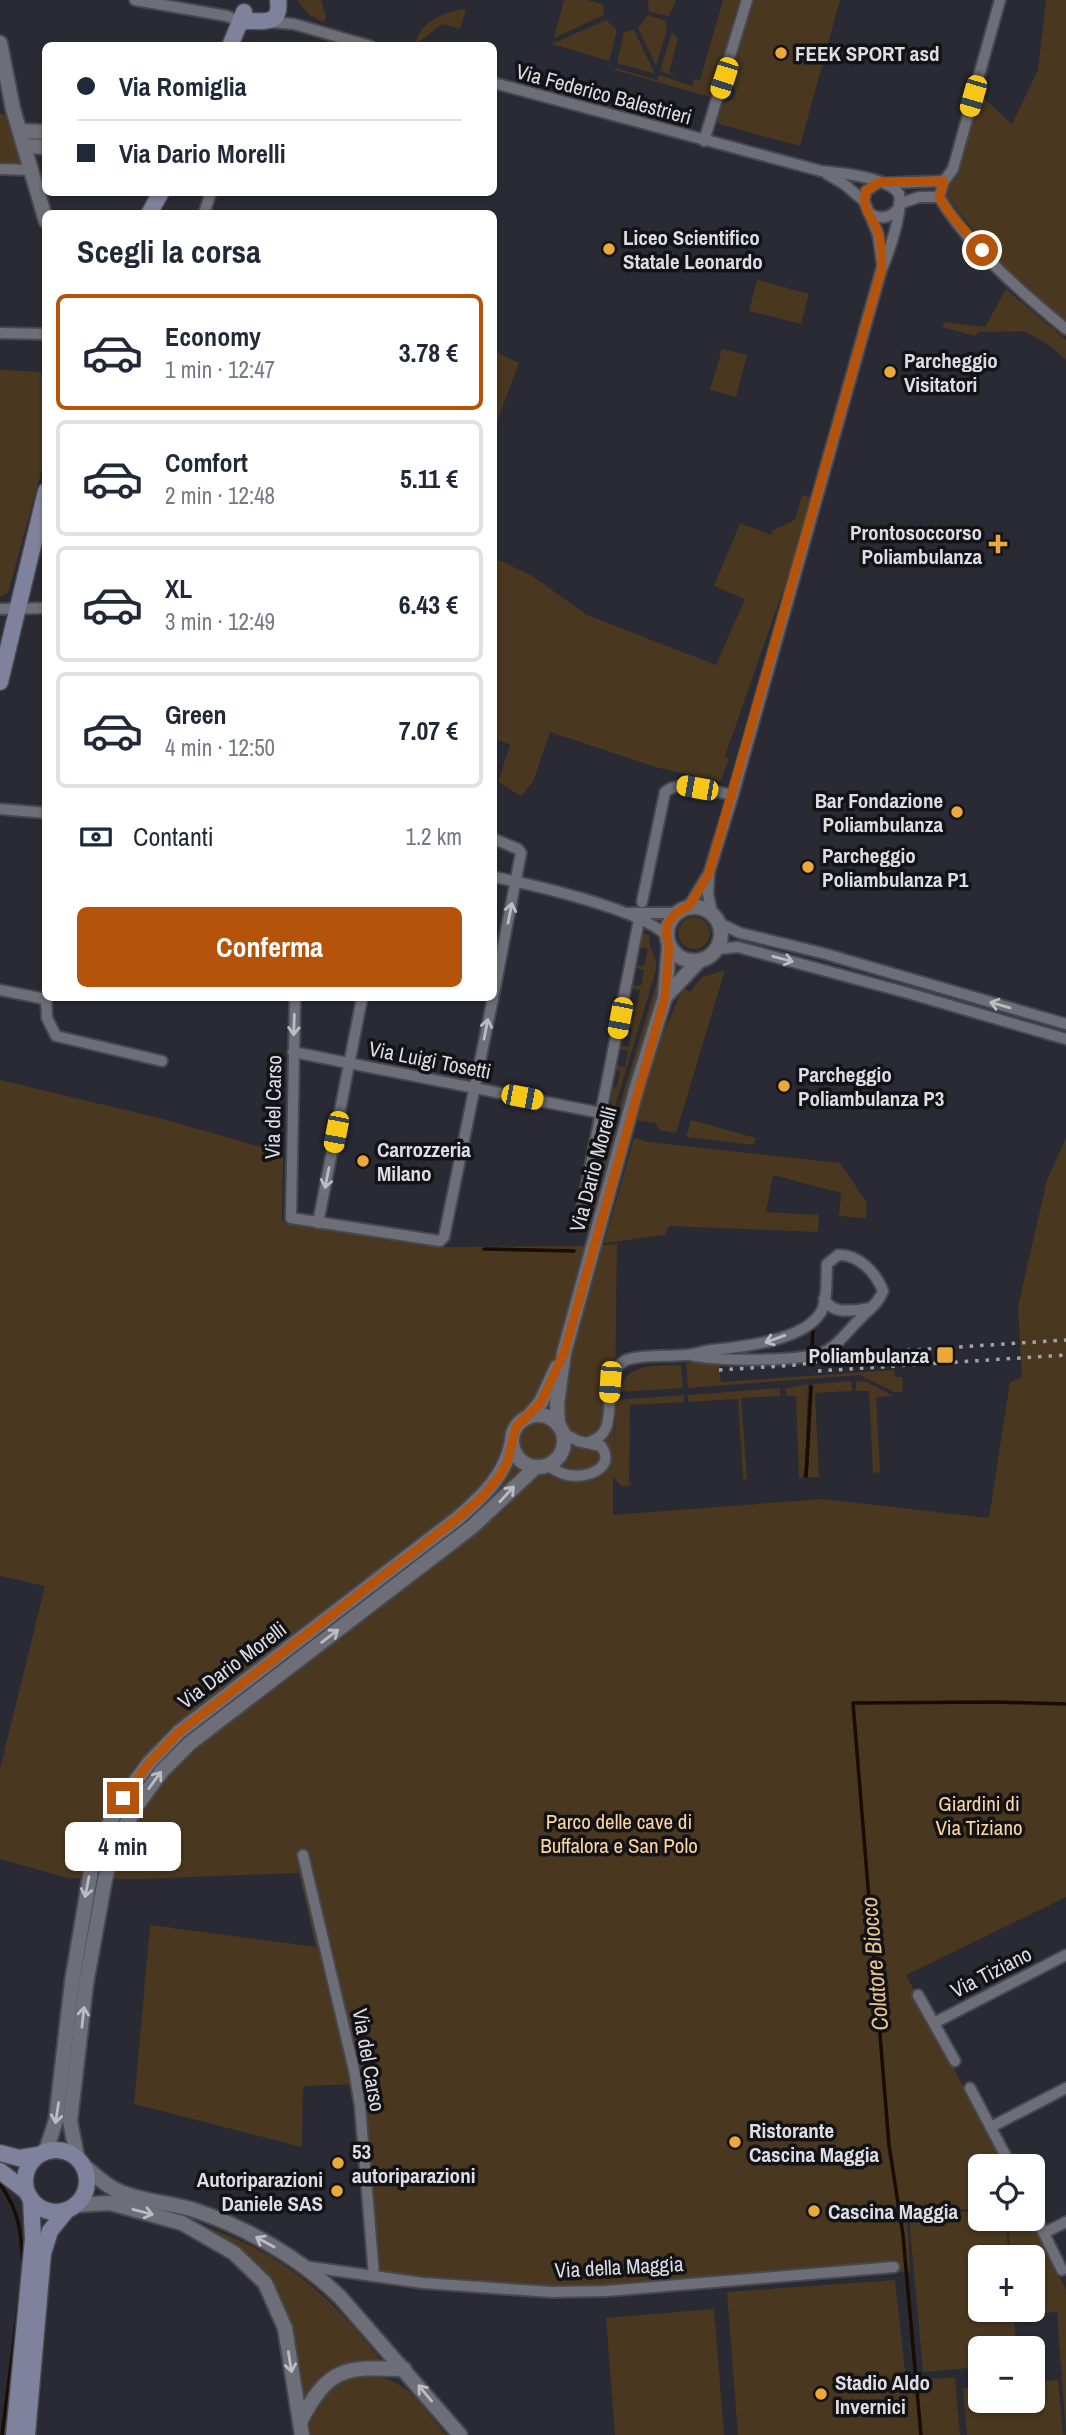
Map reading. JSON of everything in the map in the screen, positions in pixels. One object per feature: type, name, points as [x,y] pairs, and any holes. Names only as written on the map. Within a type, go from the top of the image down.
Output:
[{"type":"main road","points":[[245,25],[275,16],[278,4]]},
{"type":"main road","points":[[0,682],[42,508]]},
{"type":"main road","points":[[0,2153],[19,2158],[62,2150],[80,2162],[87,2176],[83,2197],[50,2231],[43,2253],[27,2435]]},
{"type":"main road","points":[[14,2435],[33,2239],[26,2171],[42,2153]]},
{"type":"main road","points":[[0,2171],[47,2211],[71,2208]]},
{"type":"street","points":[[135,0],[227,16],[245,25],[294,24],[356,42]]},
{"type":"street","name":"Via Federico Balestrieri","points":[[704,141],[747,0]]},
{"type":"street","points":[[939,197],[944,181],[953,169],[1000,0]]},
{"type":"street","points":[[278,4],[294,24]]},
{"type":"street","points":[[0,46],[7,108],[20,131],[43,210]]},
{"type":"street","name":"Via Federico Balestrieri","points":[[497,84],[821,171],[850,174],[883,183],[944,181]]},
{"type":"street","points":[[20,131],[42,132]]},
{"type":"street","points":[[24,146],[42,147]]},
{"type":"street","points":[[0,169],[31,170]]},
{"type":"street","name":"Via Federico Balestrieri","points":[[821,171],[844,184],[866,207]]},
{"type":"street","points":[[497,878],[627,913],[655,926],[685,960],[699,961],[717,949],[722,936],[708,894],[709,873],[881,271],[892,241],[899,194],[883,183],[866,191],[866,207],[881,246],[881,271]]},
{"type":"street","points":[[866,207],[884,218],[919,197],[939,197]]},
{"type":"street","points":[[939,197],[950,214],[1014,286],[1066,329]]},
{"type":"street","points":[[0,333],[42,334]]},
{"type":"street","points":[[0,609],[42,608]]},
{"type":"street","points":[[642,902],[668,788],[678,785],[733,795]]},
{"type":"street","points":[[0,809],[42,813]]},
{"type":"street","points":[[497,840],[520,851],[497,975]]},
{"type":"street","points":[[668,941],[668,923],[682,910],[709,873]]},
{"type":"street","points":[[627,913],[701,907],[740,933],[822,953],[1062,1023]]},
{"type":"street","points":[[579,1223],[639,920]]},
{"type":"street","name":"Via Dario Morelli","points":[[80,2162],[70,2121],[86,1984],[104,1878],[114,1846],[137,1805],[162,1771],[190,1743],[472,1527],[541,1466],[559,1456],[563,1449],[557,1404],[564,1353],[665,997],[668,941]]},
{"type":"street","points":[[717,949],[738,947],[1066,1039]]},
{"type":"street","points":[[807,965],[815,963],[822,953]]},
{"type":"street","name":"Via Dario Morelli","points":[[665,997],[699,961]]},
{"type":"street","points":[[920,996],[930,991],[932,985]]},
{"type":"street","points":[[0,990],[42,997]]},
{"type":"street","points":[[46,1001],[47,1018],[56,1036],[162,1061]]},
{"type":"street","name":"Via del Carso","points":[[295,1001],[291,1218],[318,1223]]},
{"type":"street","points":[[361,1001],[318,1223],[442,1240],[492,1001]]},
{"type":"street","points":[[1020,1025],[1033,1023],[1052,1027],[1062,1023]]},
{"type":"street","name":"Via Luigi Tosetti","points":[[293,1052],[601,1113]]},
{"type":"street","points":[[512,1441],[517,1456],[528,1465],[541,1466],[567,1475],[586,1475],[600,1469],[606,1457],[610,1432],[611,1378],[622,1362],[632,1358],[690,1355],[708,1350],[760,1345],[781,1338],[816,1318],[822,1309],[827,1264],[838,1255],[856,1257],[881,1287],[881,1298],[824,1352],[735,1360],[690,1355]]},
{"type":"street","points":[[824,1299],[828,1306],[837,1310],[871,1308]]},
{"type":"street","name":"Via Dario Morelli","points":[[42,2153],[56,2120],[90,1871],[102,1838],[123,1798],[149,1763],[179,1732],[482,1497],[507,1463],[516,1427],[528,1418],[541,1402],[564,1353]]},
{"type":"street","points":[[528,1418],[541,1415],[578,1441],[601,1446],[606,1457]]},
{"type":"street","points":[[589,1442],[601,1437],[609,1420]]},
{"type":"street","name":"Via del Carso","points":[[303,1855],[354,2070],[374,2276]]},
{"type":"street","name":"Via Tiziano","points":[[934,2023],[1066,1955]]},
{"type":"street","name":"Via Tiziano","points":[[918,1995],[955,2061]]},
{"type":"street","points":[[970,2088],[1005,2154]]},
{"type":"street","points":[[991,2127],[1066,2088]]},
{"type":"street","points":[[80,2162],[113,2189],[135,2197],[197,2211],[270,2244],[328,2285],[460,2435]]},
{"type":"street","points":[[71,2208],[110,2203],[182,2223],[234,2253],[265,2283],[276,2304],[285,2328],[301,2428]]},
{"type":"street","points":[[1062,2270],[1044,2233],[1066,2222]]},
{"type":"street","name":"Via della Maggia","points":[[300,2265],[423,2283],[551,2292],[606,2291],[894,2267]]},
{"type":"street","points":[[340,2297],[337,2287],[340,2278],[347,2273]]},
{"type":"street","points":[[301,2428],[322,2386],[338,2373],[357,2368],[404,2369]]},
{"type":"green space","points":[[297,0],[321,0],[326,16],[324,22],[309,15]]},
{"type":"green space","points":[[564,0],[587,0],[603,4],[604,15],[554,38]]},
{"type":"green space","points":[[648,0],[676,0],[669,16],[649,12]]},
{"type":"green space","points":[[723,0],[742,0],[714,98],[615,70],[657,80],[659,75],[692,86],[694,79],[700,80]]},
{"type":"green space","name":"FEEK SPORT asd","points":[[752,0],[840,0],[800,146],[719,124],[722,104],[733,99],[736,92],[730,81]]},
{"type":"green space","points":[[1046,0],[1066,0],[1066,324],[1017,284],[946,196],[949,182],[961,165],[979,94],[1012,124],[1038,70]]},
{"type":"green space","points":[[466,9],[460,29],[442,24],[416,42],[423,28],[435,18]]},
{"type":"green space","points":[[648,15],[666,21],[667,29],[656,66],[638,28]]},
{"type":"green space","points":[[606,20],[617,30],[609,61],[552,44]]},
{"type":"green space","points":[[634,30],[655,74],[617,63],[624,32]]},
{"type":"green space","points":[[672,32],[678,39],[669,72],[679,77],[660,71]]},
{"type":"green space","points":[[0,113],[8,116],[21,166],[0,166]]},
{"type":"green space","points":[[757,280],[809,294],[801,324],[749,311]]},
{"type":"green space","points":[[1006,289],[1066,340],[1066,360],[1049,345],[1024,331],[979,332],[975,336],[942,327],[944,322],[985,327]]},
{"type":"green space","points":[[722,349],[747,355],[736,397],[710,390]]},
{"type":"green space","points":[[497,352],[519,363],[497,421]]},
{"type":"green space","points":[[0,370],[42,372],[42,469],[8,593],[0,597]]},
{"type":"green space","points":[[802,495],[815,499],[725,756],[729,759],[720,782],[656,767],[550,732],[533,782],[521,796],[498,782],[510,745],[497,739],[497,559],[531,575],[587,615],[716,665],[745,599],[714,586],[740,523],[771,535],[772,531],[795,520]]},
{"type":"green space","points":[[694,917],[705,922],[710,933],[705,944],[694,949],[683,944],[678,933],[683,922]]},
{"type":"green space","points":[[642,933],[649,935],[656,970],[616,1103],[618,1116],[610,1114],[610,1102],[613,1087],[617,1087],[620,1071],[616,1070],[617,1066],[625,1067],[628,1051],[620,1049],[621,1046],[629,1047],[632,1028],[625,1025],[626,1020],[633,1021],[635,1012],[628,1010],[628,1005],[637,1006],[640,990],[632,988],[632,985],[641,986],[644,970],[636,968],[636,965],[644,966],[648,949],[640,947]]},
{"type":"green space","points":[[725,970],[676,1133],[659,1130],[656,1123],[636,1120],[661,1038],[683,988],[690,992],[702,977]]},
{"type":"green space","points":[[662,977],[651,1024],[623,1116],[620,1104],[658,978]]},
{"type":"green space","name":"Parco delle cave di Buffalora e San Polo","points":[[0,1080],[159,1118],[283,1153],[282,1220],[292,1225],[442,1247],[584,1246],[608,1147],[620,1128],[588,1246],[617,1244],[614,1459],[616,1400],[684,1395],[684,1402],[630,1405],[629,1483],[634,1483],[621,1486],[613,1476],[613,1515],[822,1499],[989,1518],[1010,1382],[1022,1377],[1018,1307],[1047,1180],[1066,1138],[1066,1897],[906,1975],[998,2154],[968,2154],[968,2209],[907,2214],[910,2271],[892,2273],[891,2262],[588,2287],[514,2287],[371,2272],[360,2084],[303,2086],[302,2147],[134,2104],[150,1925],[316,1947],[299,1873],[138,1879],[68,1878],[0,1859],[0,1769],[45,1586],[0,1576]]},
{"type":"green space","points":[[691,1120],[756,1138],[754,1145],[686,1137]]},
{"type":"green space","points":[[634,1138],[648,1142],[840,1163],[867,1203],[866,1218],[839,1216],[841,1193],[773,1175],[766,1212],[819,1215],[818,1232],[669,1226],[665,1235],[604,1243]]},
{"type":"green space","points":[[686,1363],[719,1365],[721,1382],[894,1370],[895,1377],[902,1377],[903,1392],[894,1392],[860,1375],[688,1388]]},
{"type":"green space","points":[[681,1365],[683,1388],[620,1392],[628,1375],[635,1371],[653,1366]]},
{"type":"green space","points":[[851,1381],[852,1391],[815,1393],[819,1477],[808,1477],[813,1384]]},
{"type":"green space","points":[[856,1381],[867,1382],[893,1396],[876,1397],[880,1472],[873,1473],[869,1391],[856,1391]]},
{"type":"green space","points":[[808,1384],[805,1469],[799,1478],[796,1396],[786,1396],[786,1388]]},
{"type":"green space","points":[[780,1388],[780,1396],[741,1398],[747,1479],[743,1479],[738,1399],[688,1402],[688,1395]]},
{"type":"green space","points":[[968,2211],[968,2231],[1006,2231],[1008,2245],[968,2245],[968,2322],[1014,2322],[1016,2336],[968,2336],[968,2368],[923,2372],[909,2217]]},
{"type":"green space","points":[[209,2228],[262,2252],[307,2282],[347,2320],[384,2364],[347,2366],[305,2401],[293,2336],[279,2296],[254,2261],[233,2245],[207,2231]]},
{"type":"green space","points":[[1008,2231],[1036,2231],[1043,2245],[1010,2245]]},
{"type":"green space","points":[[1045,2249],[1066,2290],[1066,2435],[1057,2312],[1045,2313]]},
{"type":"green space","name":"Stadio Aldo Invernici","points":[[895,2280],[906,2379],[955,2378],[960,2435],[738,2435],[727,2292]]},
{"type":"green space","points":[[714,2309],[724,2435],[615,2435],[606,2318]]},
{"type":"green space","points":[[369,2375],[395,2382],[405,2388],[446,2435],[311,2435],[313,2411],[326,2393],[346,2381]]},
{"type":"green space","points":[[1058,2380],[1063,2435],[967,2435],[963,2388],[968,2388],[968,2413],[1045,2413],[1045,2381]]},
{"type":"waterway","points":[[484,1249],[574,1251]]},
{"type":"waterway","points":[[812,1347],[813,1329]]},
{"type":"waterway","points":[[806,1476],[811,1387]]},
{"type":"waterway","name":"Colatore Biocco","points":[[921,2435],[903,2235],[889,2145],[853,1703],[1066,1704]]},
{"type":"waterway","points":[[0,2184],[12,2204],[18,2223],[23,2266]]},
{"type":"waterway","points":[[2,2435],[20,2295]]},
{"type":"railway","points":[[719,1370],[797,1365],[881,1352],[1066,1340]]},
{"type":"railway","points":[[818,1371],[1066,1355]]},
{"type":"place","name":"FEEK SPORT asd","points":[[781,53]]},
{"type":"place","name":"Liceo Scientifico Statale Leonardo","points":[[609,249]]},
{"type":"place","name":"Parcheggio Visitatori","points":[[890,372]]},
{"type":"place","name":"Prontosoccorso Poliambulanza","points":[[998,544]]},
{"type":"place","name":"Bar Fondazione Poliambulanza","points":[[957,812]]},
{"type":"place","name":"Parcheggio Poliambulanza P1","points":[[808,867]]},
{"type":"place","name":"Parcheggio Poliambulanza P3","points":[[784,1086]]},
{"type":"place","name":"Carrozzeria Milano","points":[[363,1161]]},
{"type":"place","name":"Poliambulanza","points":[[945,1355]]},
{"type":"place","name":"Ristorante Cascina Maggia","points":[[735,2142]]},
{"type":"place","name":"53 autoriparazioni","points":[[338,2163]]},
{"type":"place","name":"Autoriparazioni Daniele SAS","points":[[337,2191]]},
{"type":"place","name":"Cascina Maggia","points":[[814,2211]]},
{"type":"place","name":"Stadio Aldo Invernici","points":[[821,2394]]},
{"type":"route","points":[[123,1798],[149,1763],[179,1732],[482,1497],[507,1463],[516,1427],[528,1418],[541,1402],[564,1353],[665,997],[668,923],[676,913],[689,906],[709,873],[881,271],[881,246],[874,223],[865,207],[866,191],[879,182],[944,181],[939,197],[950,214],[982,250]]},
{"type":"park label","name":"Giardini di Via Tiziano","points":[[979,1815]]}]
